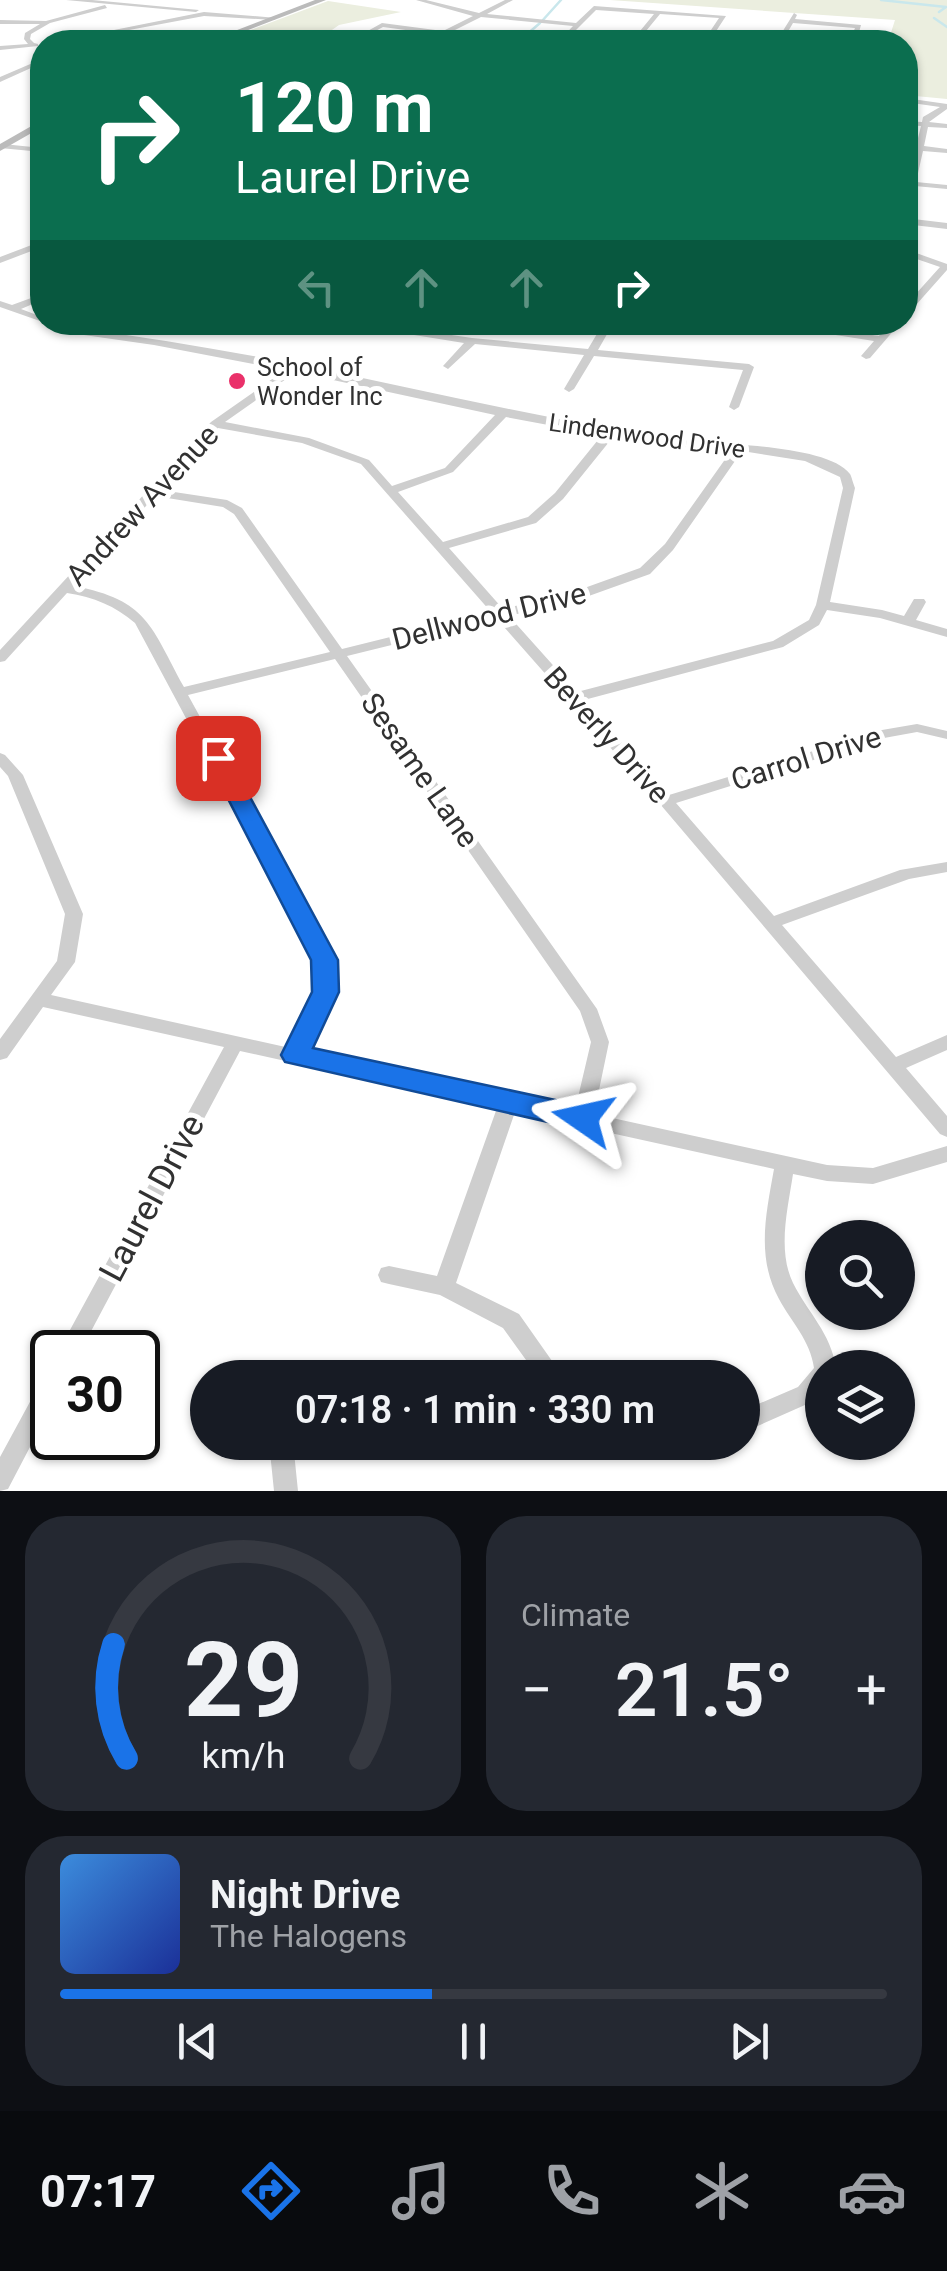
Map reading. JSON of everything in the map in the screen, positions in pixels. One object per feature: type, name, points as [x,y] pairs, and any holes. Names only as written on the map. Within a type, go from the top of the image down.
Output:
[{"type":"main road","points":[[242,30],[322,0]]},
{"type":"main road","points":[[1,146],[30,130]]},
{"type":"street","points":[[68,0],[192,9],[204,14]]},
{"type":"street","points":[[419,0],[482,16],[577,24]]},
{"type":"street","points":[[451,30],[510,0]]},
{"type":"street","points":[[33,30],[117,2]]},
{"type":"street","points":[[571,30],[594,8],[723,16],[714,30]]},
{"type":"street","points":[[645,30],[658,12]]},
{"type":"street","points":[[129,30],[204,14],[274,18]]},
{"type":"street","points":[[786,30],[793,17],[858,26],[857,30]]},
{"type":"street","points":[[0,22],[48,22]]},
{"type":"street","points":[[374,30],[382,26],[412,30]]},
{"type":"street","points":[[0,48],[30,45]]},
{"type":"street","points":[[0,80],[30,67]]},
{"type":"street","points":[[918,102],[946,106]]},
{"type":"street","points":[[918,154],[925,124],[946,106]]},
{"type":"street","points":[[918,123],[947,126]]},
{"type":"street","points":[[1,146],[30,149]]},
{"type":"street","points":[[920,148],[947,151]]},
{"type":"street","points":[[918,185],[947,187]]},
{"type":"street","points":[[918,223],[947,226]]},
{"type":"street","points":[[0,260],[30,249]]},
{"type":"street","points":[[918,257],[946,267],[918,298]]},
{"type":"street","name":"Lindenwood Drive","points":[[6,307],[30,316]]},
{"type":"street","name":"Lindenwood Drive","points":[[146,335],[609,434],[814,458],[845,475],[849,488],[823,605]]},
{"type":"street","points":[[435,335],[749,367],[734,408]]},
{"type":"street","points":[[569,390],[601,335]]},
{"type":"street","points":[[855,335],[882,339]]},
{"type":"street","points":[[866,356],[885,335]]},
{"type":"street","points":[[448,366],[472,340]]},
{"type":"street","name":"Andrew Avenue","points":[[0,658],[216,424],[296,367]]},
{"type":"street","points":[[391,490],[449,470],[503,413]]},
{"type":"street","name":"Beverly Drive","points":[[216,424],[335,448],[365,462],[666,801],[947,1129]]},
{"type":"street","points":[[440,546],[509,530],[532,520],[559,496],[609,434]]},
{"type":"street","name":"Dellwood Drive","points":[[183,692],[500,614],[614,584],[645,571],[668,548],[737,450]]},
{"type":"street","name":"Sesame Lane","points":[[152,492],[227,504],[238,512],[588,1009],[600,1042],[583,1118]]},
{"type":"street","points":[[64,588],[94,592],[122,604],[141,621],[183,692],[324,960],[326,992],[296,1055]]},
{"type":"street","points":[[910,620],[919,602]]},
{"type":"street","points":[[574,698],[778,644],[814,622],[823,605],[910,620],[947,632]]},
{"type":"street","name":"Carrol Drive","points":[[666,801],[882,734],[917,728],[947,735]]},
{"type":"street","points":[[0,758],[15,776],[74,914],[66,962],[0,1054]]},
{"type":"street","points":[[770,923],[906,874],[947,868]]},
{"type":"street","points":[[38,999],[785,1164],[873,1176],[947,1154]]},
{"type":"street","points":[[895,1065],[947,1042]]},
{"type":"street","name":"Laurel Drive","points":[[81,1330],[235,1043]]},
{"type":"street","points":[[444,1287],[508,1104]]},
{"type":"street","points":[[785,1164],[775,1226],[777,1271],[820,1350]]},
{"type":"street","points":[[390,1275],[444,1287],[511,1321],[540,1360]]},
{"type":"street","points":[[760,1414],[805,1394]]},
{"type":"street","points":[[0,1481],[30,1425]]},
{"type":"street","points":[[283,1460],[286,1491]]},
{"type":"shaded area","points":[[610,0],[947,0],[947,99],[918,96],[918,30],[892,30],[895,20]]},
{"type":"shaded area","points":[[328,1],[401,12],[339,25],[332,30],[251,30]]},
{"type":"waterway","points":[[542,21],[561,0]]},
{"type":"waterway","points":[[881,0],[946,7],[939,12]]},
{"type":"waterway","points":[[934,18],[947,27]]},
{"type":"waterway","points":[[532,30],[540,23]]},
{"type":"place","name":"School of Wonder Inc","points":[[237,381]]},
{"type":"route","points":[[218,758],[324,960],[326,992],[296,1055],[583,1118]]}]
